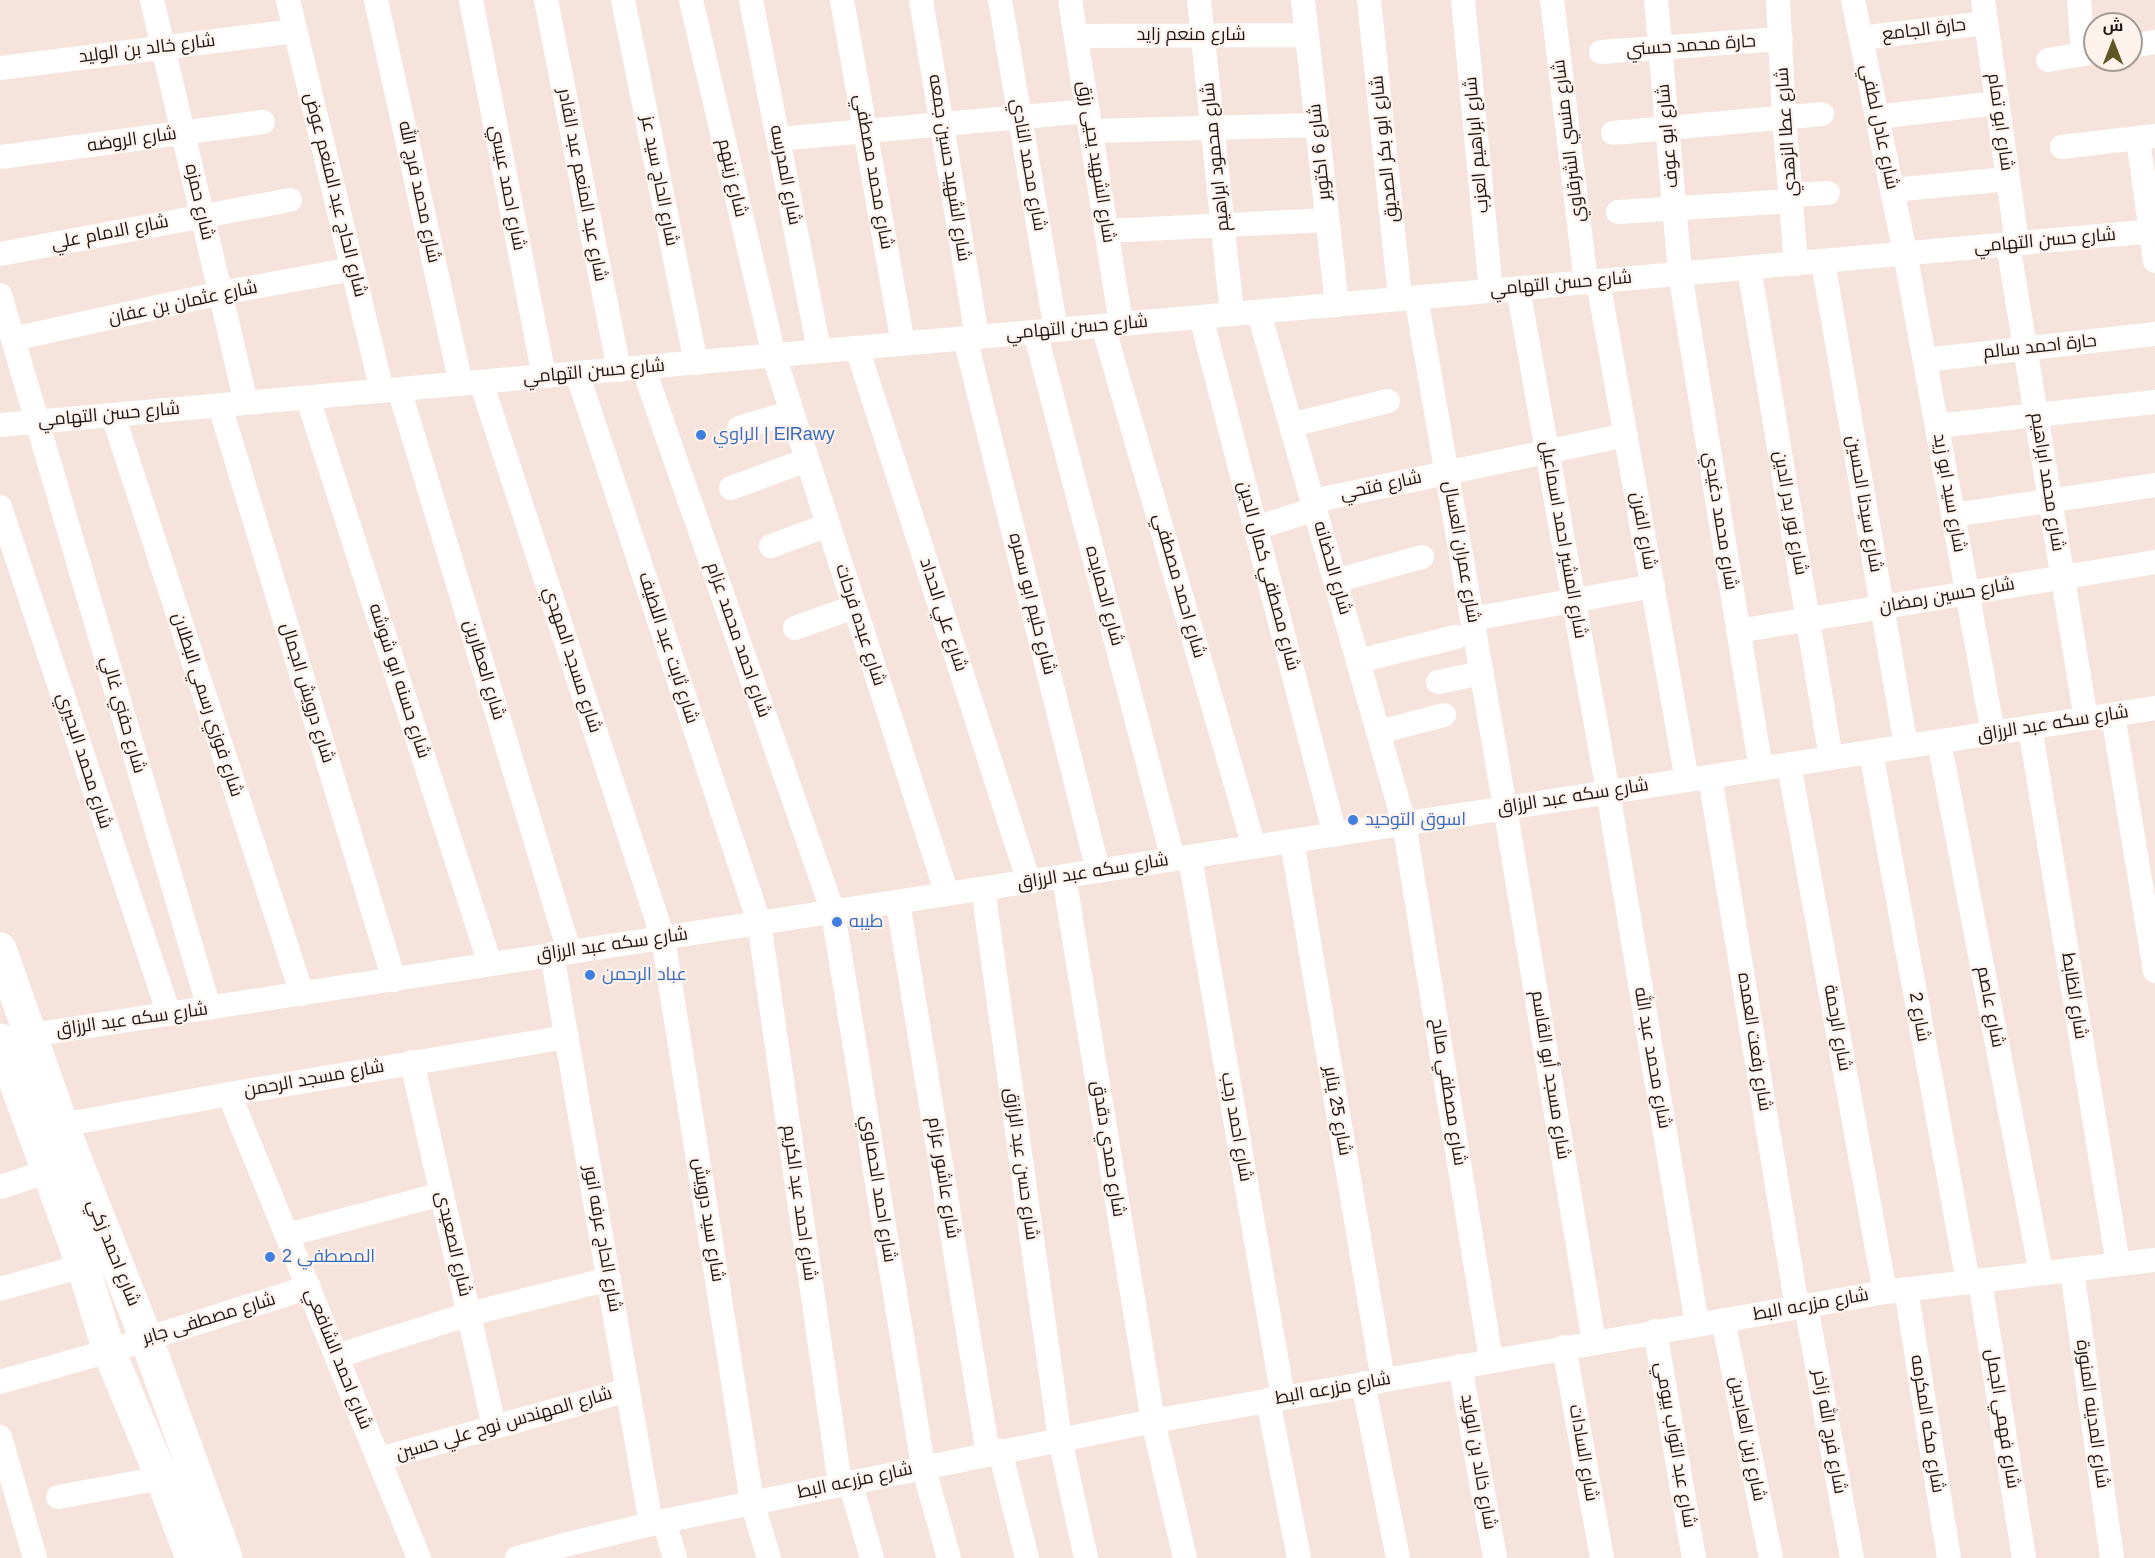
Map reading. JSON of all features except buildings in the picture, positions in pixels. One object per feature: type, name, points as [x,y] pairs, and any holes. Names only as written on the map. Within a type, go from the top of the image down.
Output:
[{"type":"street","name":"شارع حمزه","points":[[152,0],[246,403]]},
{"type":"street","name":"شارع الحاج عبد المنعم عوض","points":[[288,0],[353,269],[391,390]]},
{"type":"street","name":"شارع محمد فرج الله","points":[[376,0],[471,383]]},
{"type":"street","name":"شارع احمد عيسي","points":[[471,0],[544,376]]},
{"type":"street","name":"شارع عبد المنعم عبد القادر","points":[[546,0],[619,370]]},
{"type":"street","name":"شارع الحاج سيد عز","points":[[622,0],[696,363]]},
{"type":"street","name":"شارع زينهم","points":[[691,0],[774,356]]},
{"type":"street","name":"شارع المدرسه","points":[[751,0],[819,350]]},
{"type":"street","name":"شارع محمد مصطفي","points":[[842,0],[903,344]]},
{"type":"street","name":"شارع الشهيد حسين جمعه","points":[[921,0],[942,124],[971,337]]},
{"type":"street","name":"شارع محمد النادي","points":[[1000,0],[1020,117],[1046,331]]},
{"type":"street","name":"شارع الشهيد يحيى رزق","points":[[1070,0],[1107,231],[1112,325]]},
{"type":"street","name":"شارع محمود ابراهيم","points":[[1199,0],[1232,314]]},
{"type":"street","name":"شارع 6 اكتوبر","points":[[1303,0],[1337,305]]},
{"type":"street","name":"شارع ابو بكر الصديق","points":[[1369,0],[1408,297]]},
{"type":"street","name":"شارع ابراهيم العزب","points":[[1463,0],[1491,291]]},
{"type":"street","name":"شارع منسي الشرقاوي","points":[[1552,0],[1592,282]]},
{"type":"street","name":"شارع ابو عوف","points":[[1656,0],[1680,273]]},
{"type":"street","name":"شارع عطا الزهدي","points":[[1778,0],[1784,117],[1796,264]]},
{"type":"street","name":"شارع عادل لطفي","points":[[1854,0],[1905,253]]},
{"type":"street","points":[[2079,0],[2083,21]]},
{"type":"street","name":"حارة الجامع","points":[[1861,38],[1984,12]]},
{"type":"street","name":"شارع ابو تمام","points":[[1984,12],[2008,179],[2012,244]]},
{"type":"street","name":"شارع خالد بن الوليد","points":[[0,68],[295,31]]},
{"type":"street","name":"شارع منعم زايد","points":[[1076,36],[1307,34]]},
{"type":"street","name":"حارة محمد حسني","points":[[1601,52],[1781,39]]},
{"type":"street","points":[[2048,60],[2083,54]]},
{"type":"street","points":[[1877,117],[1997,103]]},
{"type":"street","points":[[1613,133],[1822,114]]},
{"type":"street","points":[[778,139],[1020,117],[1214,128],[1317,125]]},
{"type":"street","name":"شارع الروضه","points":[[0,157],[263,122]]},
{"type":"street","points":[[2061,147],[2146,138],[2155,261]]},
{"type":"street","points":[[1892,190],[2008,179]]},
{"type":"street","points":[[1618,212],[1828,193]]},
{"type":"street","name":"شارع الامام علي","points":[[0,254],[290,200]]},
{"type":"street","points":[[1107,231],[1327,220]]},
{"type":"street","name":"شارع حسن التهامي","points":[[0,425],[2153,231]]},
{"type":"street","name":"شارع محمد ابراهيم","points":[[2012,244],[2025,349],[2085,719]]},
{"type":"street","name":"شارع سيد ابو زيد","points":[[1905,253],[1993,733]]},
{"type":"street","name":"شارع سيدنا الحسين","points":[[1823,261],[1906,746]]},
{"type":"street","name":"شارع نور بدر الدين","points":[[1749,268],[1831,758]]},
{"type":"street","name":"شارع عثمان بن عفان","points":[[7,328],[353,269]]},
{"type":"street","name":"شارع محمد دغيدي","points":[[1680,273],[1761,769]]},
{"type":"street","name":"شارع الفرن","points":[[1592,282],[1626,435],[1653,586],[1699,778]]},
{"type":"street","name":"شارع المشير احمد اسماعيل","points":[[1518,288],[1608,792]]},
{"type":"street","name":"شارع حفني غالي","points":[[0,295],[7,328],[37,421],[209,1008]]},
{"type":"street","name":"شارع عمران العسال","points":[[1408,297],[1447,472],[1505,807]]},
{"type":"street","name":"شارع الحضانه","points":[[1259,313],[1404,824]]},
{"type":"street","name":"شارع مصطفي كمال الدين","points":[[1201,317],[1335,835]]},
{"type":"street","name":"شارع احمد مصطفي","points":[[1112,325],[1254,847]]},
{"type":"street","name":"شارع الحمايده","points":[[1046,331],[1182,858]]},
{"type":"street","name":"حارة احمد سالم","points":[[1925,360],[2155,334]]},
{"type":"street","name":"شارع حليم ابو سمره","points":[[971,337],[1098,871]]},
{"type":"street","name":"شارع علي الحداد","points":[[857,348],[1029,882]]},
{"type":"street","name":"شارع عبده فرحات","points":[[774,356],[947,894]]},
{"type":"street","name":"شارع احمد محمد عزام","points":[[643,367],[833,912]]},
{"type":"street","name":"شارع ثابت عبد اللطيف","points":[[577,373],[759,922]]},
{"type":"street","name":"شارع مسجد المهدي","points":[[471,383],[663,938]]},
{"type":"street","name":"شارع العطارين","points":[[391,390],[561,952]]},
{"type":"street","name":"شارع حسنه ابو شوشه","points":[[308,399],[490,964]]},
{"type":"street","points":[[1291,425],[1388,401]]},
{"type":"street","points":[[1937,426],[2155,402]]},
{"type":"street","name":"شارع درويش الجمال","points":[[220,406],[394,980]]},
{"type":"street","points":[[739,428],[792,412]]},
{"type":"street","name":"شارع فوزي رسمي البطلان","points":[[113,415],[302,994]]},
{"type":"street","name":"شارع فتحي","points":[[1256,528],[1314,505],[1447,472],[1626,435]]},
{"type":"street","points":[[731,488],[807,460]]},
{"type":"street","points":[[1953,515],[2155,485]]},
{"type":"street","name":"شارع محمد البحيري","points":[[0,507],[169,1014]]},
{"type":"street","points":[[771,546],[828,525]]},
{"type":"street","points":[[1335,581],[1422,557]]},
{"type":"street","name":"شارع حسين رمضان","points":[[1738,632],[2155,562]]},
{"type":"street","points":[[1472,619],[1653,586]]},
{"type":"street","points":[[795,628],[854,607]]},
{"type":"street","points":[[1358,661],[1456,637]]},
{"type":"street","points":[[1438,682],[1482,673]]},
{"type":"street","name":"شارع سكه عبد الرزاق","points":[[15,1037],[2155,708]]},
{"type":"street","points":[[1379,732],[1444,715]]},
{"type":"street","points":[[2114,715],[2155,971]]},
{"type":"street","name":"شارع الظابط","points":[[2030,727],[2118,1264]]},
{"type":"street","name":"شارع عاصم","points":[[1939,741],[2041,1273]]},
{"type":"street","name":"شارع 2","points":[[1871,752],[1974,1281]]},
{"type":"street","name":"شارع الرحمة","points":[[1789,764],[1895,1291]]},
{"type":"street","name":"شارع رفعت العمده","points":[[1699,778],[1802,1306]]},
{"type":"street","name":"شارع محمد عبد الله","points":[[1608,792],[1697,1324]]},
{"type":"street","name":"شارع مسجد أبو القاسم","points":[[1505,807],[1594,1342]]},
{"type":"street","name":"شارع مصطفي صالح","points":[[1404,824],[1491,1360]]},
{"type":"street","name":"شارع 25 يناير","points":[[1292,841],[1398,1558]]},
{"type":"street","name":"شارع احمد رجب","points":[[1182,858],[1276,1399],[1299,1558]]},
{"type":"street","name":"شارع حمدي دقدق","points":[[1064,876],[1153,1421],[1185,1558]]},
{"type":"street","name":"شارع حسن عبد الرازق","points":[[983,889],[1060,1439],[1086,1558]]},
{"type":"street","name":"شارع عاشور عزام","points":[[898,902],[994,1452],[1027,1558]]},
{"type":"street","name":"شارع احمد الحصاوي","points":[[833,912],[923,1466],[949,1558]]},
{"type":"street","name":"شارع احمد عبد الكريم","points":[[759,922],[845,1483],[872,1558]]},
{"type":"street","name":"شارع سيد درويش","points":[[663,938],[752,1502],[769,1558]]},
{"type":"street","name":"شارع احمد زكي","points":[[0,949],[15,1037],[49,1172],[83,1266],[109,1351],[162,1478],[192,1558]]},
{"type":"street","name":"شارع الحاج عرفه انور","points":[[561,952],[567,1037],[628,1390],[658,1522],[675,1558]]},
{"type":"street","name":"شارع احمد زكي","points":[[15,1037],[62,1125],[146,1338],[226,1558]]},
{"type":"street","name":"شارع مسجد الرحمن","points":[[62,1125],[412,1062],[567,1037]]},
{"type":"street","name":"شارع الصعيدى","points":[[412,1062],[494,1426]]},
{"type":"street","name":"شارع احمد الشافعي","points":[[229,1094],[419,1558]]},
{"type":"street","points":[[0,1188],[49,1172]]},
{"type":"street","points":[[287,1235],[442,1194]]},
{"type":"street","name":"شارع مزرعه البط","points":[[517,1558],[570,1551],[658,1522],[923,1466],[1153,1421],[1564,1347],[1895,1291],[2155,1260]]},
{"type":"street","points":[[0,1289],[83,1266]]},
{"type":"street","name":"شارع المدينه المنورة","points":[[2072,1270],[2112,1558]]},
{"type":"street","points":[[337,1356],[469,1314],[609,1279]]},
{"type":"street","name":"شارع فهمي الجمل","points":[[1974,1281],[2024,1558]]},
{"type":"street","name":"شارع مصطفى جابر","points":[[0,1382],[109,1351],[309,1287]]},
{"type":"street","name":"شارع مكه المكرمه","points":[[1895,1291],[1949,1558]]},
{"type":"street","name":"شارع فرج الله زاخر","points":[[1802,1306],[1852,1558]]},
{"type":"street","name":"شارع زين العابدين","points":[[1723,1320],[1771,1558]]},
{"type":"street","name":"شارع عبد التواب بيومي","points":[[1656,1331],[1694,1558]]},
{"type":"street","name":"شارع السادات","points":[[1564,1347],[1602,1558]]},
{"type":"street","name":"شارع خالد بن الوليد","points":[[1460,1366],[1495,1558]]},
{"type":"street","name":"شارع المهندس نوح علي حسين","points":[[380,1459],[628,1390]]},
{"type":"street","points":[[0,1437],[35,1558]]},
{"type":"street","points":[[58,1497],[162,1478]]},
{"type":"place","name":"الراوي | ElRawy","points":[[701,435]]},
{"type":"place","name":"اسوق التوحيد","points":[[1353,820]]},
{"type":"place","name":"طيبه","points":[[837,922]]},
{"type":"place","name":"عباد الرحمن","points":[[590,975]]},
{"type":"place","name":"المصطفي 2","points":[[270,1257]]}]
